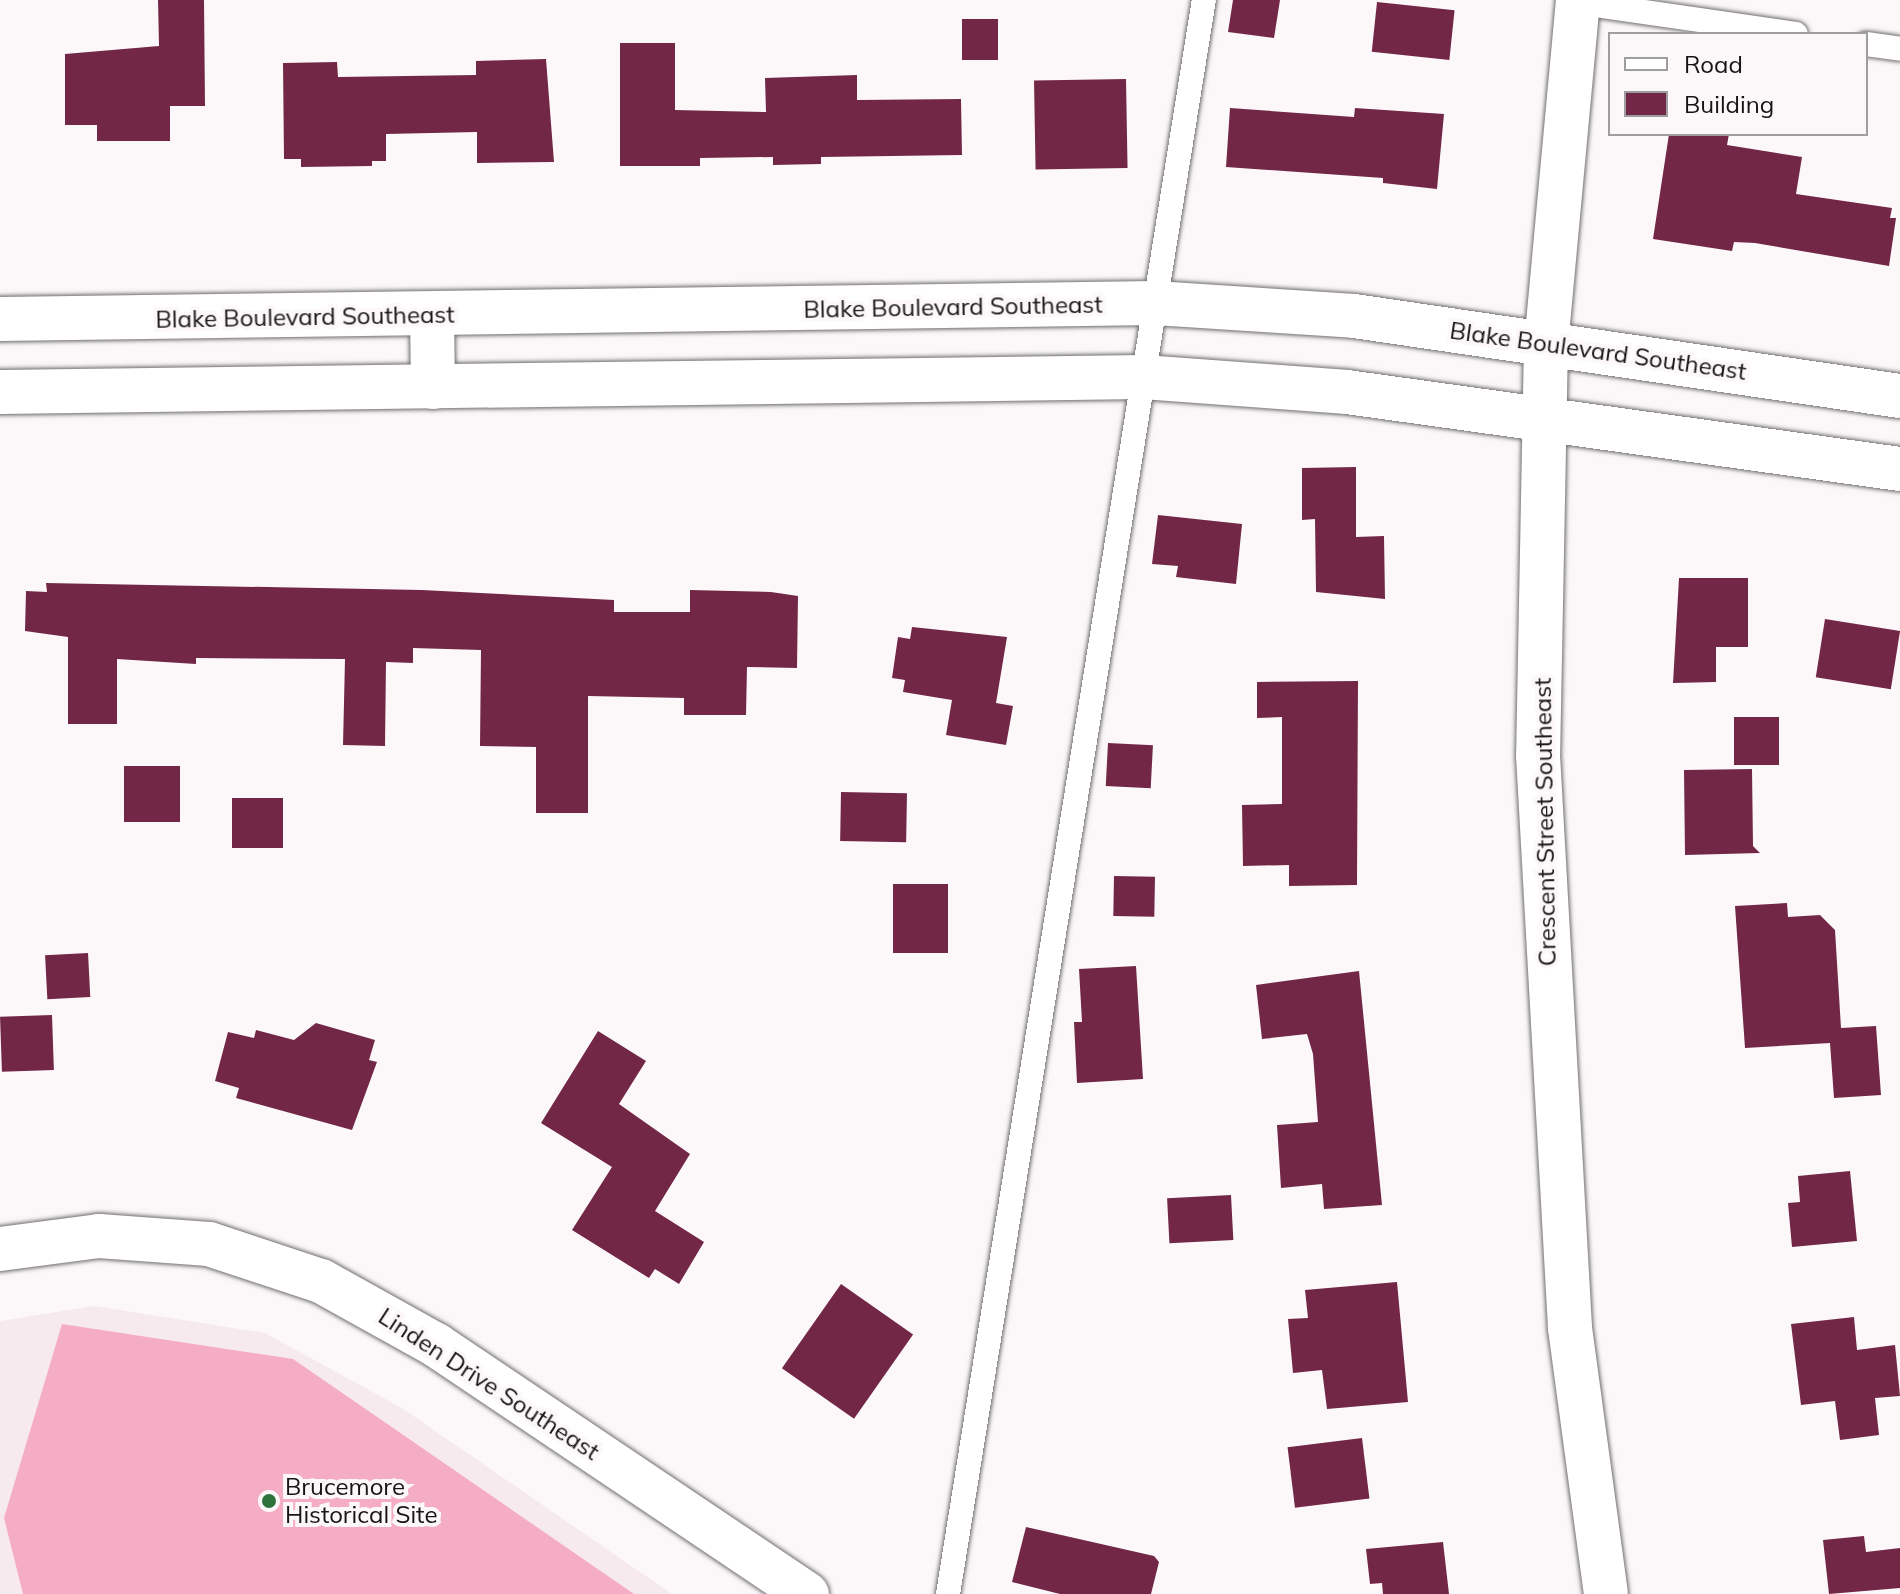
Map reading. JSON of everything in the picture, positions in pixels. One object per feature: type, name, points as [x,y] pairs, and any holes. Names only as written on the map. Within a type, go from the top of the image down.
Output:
[{"type":"street","name":"Crescent Street Southeast","points":[[1572,1],[1546,343],[1548,419],[1538,755],[1570,1328],[1606,1594]]},
{"type":"street","name":"Blake Boulevard Southeast","points":[[0,319],[1155,303],[1354,316],[1900,396]]},
{"type":"street","points":[[432,315],[433,387]]},
{"type":"street","points":[[0,392],[1143,377],[1347,392],[1900,469]]},
{"type":"street","name":"Linden Drive Southeast","points":[[0,1249],[99,1236],[209,1244],[321,1281],[436,1345],[807,1594]]},
{"type":"lane","points":[[948,1594],[1204,0]]},
{"type":"lane","points":[[1572,1],[1782,32]]},
{"type":"lane","points":[[1868,44],[1900,49]]},
{"type":"shaded area","name":"Brucemore Historical Site","points":[[94,1306],[265,1333],[402,1408],[672,1594],[0,1594],[0,1321]]},
{"type":"shaded area","name":"Brucemore Historical Site","points":[[62,1324],[293,1359],[634,1594],[23,1594],[4,1518]]},
{"type":"building","points":[[158,0],[204,0],[205,106],[170,106],[170,141],[97,141],[97,125],[65,125],[65,54],[159,46]]},
{"type":"building","points":[[1233,0],[1280,0],[1274,38],[1228,32]]},
{"type":"building","points":[[1377,2],[1455,10],[1449,60],[1372,52]]},
{"type":"building","points":[[962,19],[998,19],[998,60],[962,60]]},
{"type":"building","points":[[620,43],[675,43],[675,110],[766,112],[765,78],[857,75],[857,100],[961,99],[962,155],[821,157],[821,164],[773,165],[773,157],[700,158],[700,166],[620,166]]},
{"type":"building","points":[[546,59],[554,162],[477,163],[477,132],[386,134],[386,161],[372,161],[372,166],[301,167],[301,159],[284,159],[283,63],[337,62],[338,77],[476,75],[476,61]]},
{"type":"building","points":[[1126,79],[1128,168],[1036,170],[1034,81]]},
{"type":"building","points":[[1230,108],[1354,117],[1355,108],[1444,114],[1437,189],[1383,183],[1383,178],[1226,167]]},
{"type":"building","points":[[1669,136],[1729,136],[1727,145],[1802,157],[1796,194],[1892,208],[1890,218],[1896,218],[1889,266],[1755,243],[1734,242],[1732,251],[1653,239]]},
{"type":"building","points":[[1356,467],[1356,537],[1384,536],[1385,599],[1316,592],[1315,519],[1302,520],[1302,468]]},
{"type":"building","points":[[1158,515],[1242,524],[1236,584],[1176,577],[1178,566],[1152,564]]},
{"type":"building","points":[[1679,578],[1748,578],[1748,647],[1716,647],[1716,682],[1673,683]]},
{"type":"building","points":[[46,583],[422,590],[614,600],[614,612],[690,612],[690,590],[771,592],[798,596],[797,668],[747,667],[746,715],[684,715],[684,698],[588,696],[588,813],[536,813],[536,747],[480,746],[481,650],[413,648],[413,663],[386,662],[385,746],[343,745],[345,659],[196,658],[196,664],[117,659],[117,724],[68,724],[68,637],[25,631],[26,591],[47,592]]},
{"type":"building","points":[[1825,619],[1900,631],[1891,689],[1816,677]]},
{"type":"building","points":[[912,627],[1007,637],[996,703],[1013,706],[1006,745],[946,735],[952,700],[903,692],[905,680],[892,678],[898,637],[910,639]]},
{"type":"building","points":[[1358,681],[1357,885],[1289,886],[1289,865],[1243,866],[1242,805],[1282,804],[1282,717],[1257,718],[1257,682]]},
{"type":"building","points":[[1734,717],[1779,717],[1779,765],[1734,765]]},
{"type":"building","points":[[1108,743],[1153,745],[1151,788],[1106,786]]},
{"type":"building","points":[[124,766],[180,766],[180,822],[124,822]]},
{"type":"building","points":[[1752,769],[1753,846],[1760,853],[1685,855],[1684,770]]},
{"type":"building","points":[[841,792],[907,793],[906,842],[840,841]]},
{"type":"building","points":[[232,798],[283,798],[283,848],[232,848]]},
{"type":"building","points":[[1114,876],[1155,877],[1154,917],[1113,916]]},
{"type":"building","points":[[893,884],[948,884],[948,953],[893,953]]},
{"type":"building","points":[[1787,903],[1788,917],[1820,915],[1835,930],[1841,1028],[1876,1026],[1881,1095],[1834,1098],[1830,1043],[1745,1048],[1735,906]]},
{"type":"building","points":[[88,953],[90,997],[47,999],[45,955]]},
{"type":"building","points":[[1136,966],[1143,1079],[1077,1083],[1074,1022],[1082,1022],[1079,969]]},
{"type":"building","points":[[1359,971],[1382,1205],[1324,1209],[1322,1184],[1281,1188],[1277,1125],[1318,1122],[1313,1054],[1307,1034],[1262,1039],[1256,985]]},
{"type":"building","points":[[52,1015],[54,1070],[2,1072],[0,1017]]},
{"type":"building","points":[[316,1023],[375,1040],[369,1060],[377,1062],[352,1130],[236,1098],[239,1088],[215,1081],[228,1032],[254,1038],[256,1030],[294,1040]]},
{"type":"building","points":[[598,1031],[646,1061],[619,1104],[690,1154],[655,1211],[704,1242],[679,1284],[655,1269],[649,1278],[572,1230],[612,1167],[541,1123]]},
{"type":"building","points":[[1850,1171],[1857,1241],[1792,1247],[1788,1203],[1800,1202],[1798,1176]]},
{"type":"building","points":[[1231,1195],[1233,1240],[1169,1243],[1167,1198]]},
{"type":"building","points":[[1397,1282],[1408,1402],[1327,1409],[1322,1370],[1293,1373],[1288,1319],[1308,1318],[1305,1290]]},
{"type":"building","points":[[841,1284],[913,1334],[854,1419],[782,1368]]},
{"type":"building","points":[[1854,1317],[1857,1350],[1895,1345],[1900,1396],[1875,1398],[1879,1435],[1840,1440],[1835,1401],[1801,1405],[1791,1324]]},
{"type":"building","points":[[1362,1438],[1369,1499],[1295,1508],[1288,1447]]},
{"type":"building","points":[[1026,1527],[1154,1556],[1159,1562],[1151,1594],[1060,1594],[1012,1582]]},
{"type":"building","points":[[1864,1536],[1866,1552],[1900,1548],[1900,1588],[1829,1594],[1823,1540]]},
{"type":"building","points":[[1443,1542],[1449,1594],[1383,1594],[1382,1583],[1370,1584],[1366,1549]]},
{"type":"place","name":"Brucemore Historical Site","points":[[269,1501]]}]
